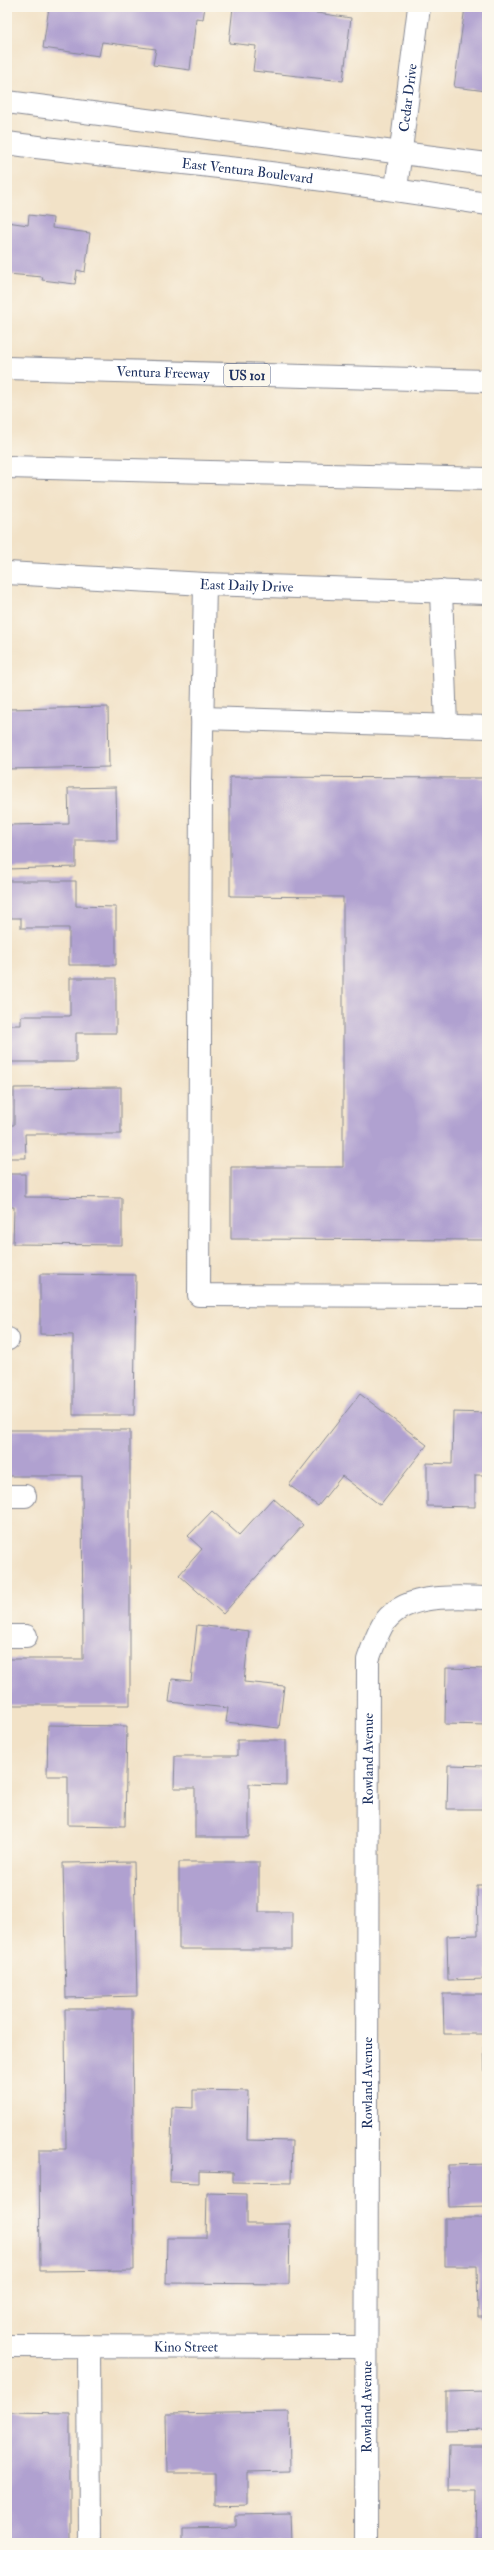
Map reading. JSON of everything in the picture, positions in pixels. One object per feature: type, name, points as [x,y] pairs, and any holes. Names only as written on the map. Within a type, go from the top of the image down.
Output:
[{"type":"main road","name":"Cedar Drive","points":[[396,189],[420,7]]},
{"type":"main road","points":[[7,102],[400,154],[487,164]]},
{"type":"main road","name":"East Ventura Boulevard","points":[[7,143],[124,159],[236,169],[396,189],[487,204]]},
{"type":"main road","name":"Ventura Freeway","points":[[7,368],[487,381]]},
{"type":"main road","points":[[7,467],[487,478]]},
{"type":"main road","name":"East Daily Drive","points":[[7,573],[205,584],[487,593]]},
{"type":"main road","points":[[205,584],[202,718],[199,1295],[487,1296]]},
{"type":"main road","points":[[441,592],[446,726]]},
{"type":"main road","points":[[202,718],[487,727]]},
{"type":"main road","name":"Rowland Avenue","points":[[366,2543],[366,1675],[368,1660],[383,1625],[401,1609],[426,1599],[450,1596],[487,1598]]},
{"type":"main road","name":"Kino Street","points":[[7,2346],[366,2347]]},
{"type":"main road","points":[[89,2346],[90,2543]]},
{"type":"building","points":[[49,7],[205,7],[203,19],[196,18],[190,70],[153,65],[156,49],[102,42],[99,56],[43,48]]},
{"type":"building","points":[[233,7],[276,7],[351,18],[343,81],[253,71],[256,46],[229,43]]},
{"type":"building","points":[[465,7],[487,7],[487,91],[454,87]]},
{"type":"building","points":[[29,215],[53,218],[52,228],[90,233],[85,272],[77,270],[75,284],[42,280],[43,277],[7,274],[7,222],[28,225]]},
{"type":"building","points":[[108,707],[109,767],[7,769],[7,709]]},
{"type":"building","points":[[230,777],[487,778],[487,1240],[231,1239],[231,1167],[343,1167],[343,897],[230,896]]},
{"type":"building","points":[[116,787],[117,840],[76,840],[76,867],[7,869],[7,825],[69,824],[68,788]]},
{"type":"building","points":[[7,881],[76,881],[76,906],[116,907],[116,965],[69,965],[69,928],[21,928],[21,918],[7,918]]},
{"type":"building","points":[[70,978],[116,978],[116,1033],[76,1033],[76,1062],[7,1062],[7,1025],[21,1025],[21,1016],[70,1016]]},
{"type":"building","points":[[121,1087],[121,1134],[25,1134],[26,1158],[7,1158],[7,1125],[14,1125],[14,1088]]},
{"type":"building","points":[[7,1174],[25,1174],[25,1197],[122,1198],[122,1245],[13,1244],[14,1207],[7,1207]]},
{"type":"building","points":[[40,1274],[136,1275],[134,1415],[73,1415],[73,1335],[40,1334]]},
{"type":"building","points":[[360,1394],[427,1445],[380,1505],[342,1476],[318,1506],[289,1485]]},
{"type":"building","points":[[453,1412],[487,1413],[487,1475],[475,1475],[475,1507],[427,1506],[427,1463],[452,1464]]},
{"type":"building","points":[[7,1430],[130,1430],[130,1705],[7,1705],[7,1659],[83,1659],[82,1476],[7,1476]]},
{"type":"building","points":[[273,1498],[303,1525],[223,1614],[179,1575],[202,1549],[188,1536],[212,1511],[239,1535]]},
{"type":"building","points":[[197,1625],[249,1631],[244,1682],[284,1686],[279,1728],[226,1722],[228,1708],[169,1702],[172,1679],[191,1681]]},
{"type":"building","points":[[446,1668],[487,1669],[487,1725],[445,1724]]},
{"type":"building","points":[[48,1725],[127,1726],[125,1826],[68,1825],[68,1776],[47,1776]]},
{"type":"building","points":[[237,1740],[286,1740],[286,1785],[249,1784],[249,1837],[195,1837],[195,1788],[174,1788],[175,1756],[237,1756]]},
{"type":"building","points":[[448,1765],[487,1766],[487,1809],[447,1809]]},
{"type":"building","points":[[134,1862],[137,1996],[66,1998],[63,1863]]},
{"type":"building","points":[[179,1862],[259,1862],[259,1912],[292,1912],[292,1949],[179,1949]]},
{"type":"building","points":[[477,1885],[487,1885],[487,1979],[448,1980],[447,1936],[478,1935]]},
{"type":"building","points":[[443,1994],[487,1994],[487,2087],[485,2087],[484,2034],[444,2034]]},
{"type":"building","points":[[65,2009],[132,2009],[134,2270],[40,2271],[39,2149],[66,2149]]},
{"type":"building","points":[[193,2090],[248,2091],[247,2140],[292,2141],[291,2183],[233,2182],[233,2172],[199,2171],[199,2183],[170,2182],[172,2107],[193,2108]]},
{"type":"building","points":[[487,2164],[487,2206],[449,2207],[448,2165]]},
{"type":"building","points":[[207,2193],[247,2194],[247,2224],[290,2224],[289,2284],[166,2283],[167,2238],[206,2238]]},
{"type":"building","points":[[445,2218],[487,2218],[487,2317],[478,2317],[477,2266],[445,2266]]},
{"type":"building","points":[[485,2339],[487,2339],[487,2367],[486,2367]]},
{"type":"building","points":[[487,2391],[487,2430],[446,2431],[446,2392]]},
{"type":"building","points":[[7,2412],[70,2413],[70,2543],[7,2543]]},
{"type":"building","points":[[289,2412],[290,2471],[248,2472],[248,2505],[215,2506],[215,2473],[167,2473],[166,2414]]},
{"type":"building","points":[[449,2445],[487,2445],[487,2540],[476,2540],[477,2490],[448,2490]]},
{"type":"building","points":[[290,2514],[291,2543],[182,2543],[182,2527],[236,2526],[236,2515]]}]
